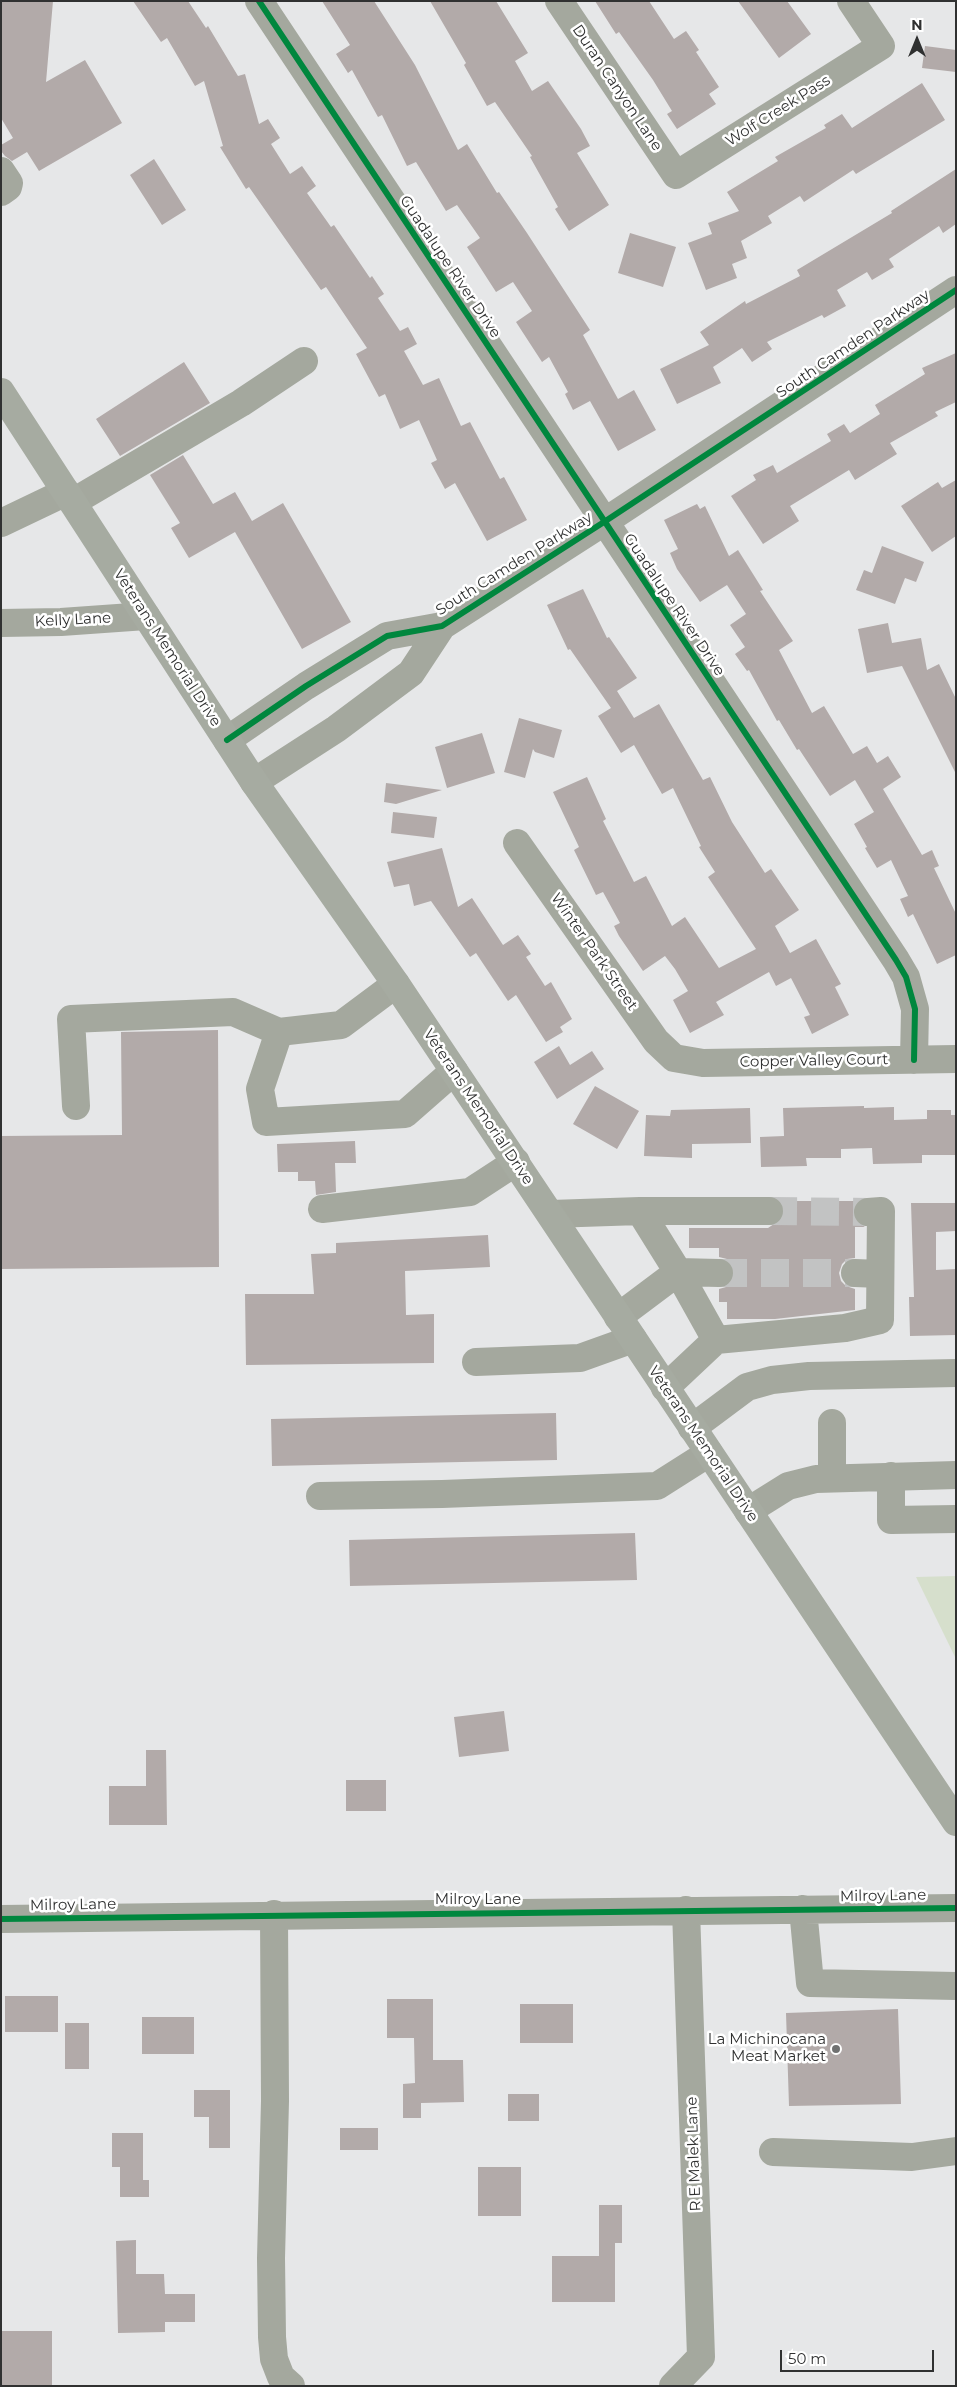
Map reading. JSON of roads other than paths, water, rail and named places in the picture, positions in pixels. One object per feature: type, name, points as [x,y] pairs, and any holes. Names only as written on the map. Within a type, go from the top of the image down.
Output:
[{"type":"main road","name":"Veterans Memorial Drive","points":[[1,392],[254,782],[396,984],[956,1822]]},
{"type":"street","name":"Guadalupe River Drive","points":[[259,1],[903,971],[915,1008],[914,1060]]},
{"type":"street","name":"Duran Canyon Lane","points":[[559,1],[676,175]]},
{"type":"street","name":"Wolf Creek Pass","points":[[676,175],[881,46],[851,1]]},
{"type":"street","name":"South Camden Parkway","points":[[227,740],[306,686],[387,636],[442,626],[604,522],[956,290]]},
{"type":"street","points":[[1,523],[69,497],[240,403],[304,360]]},
{"type":"street","name":"Kelly Lane","points":[[1,623],[61,622],[146,616]]},
{"type":"street","name":"South Camden Parkway","points":[[254,782],[336,729],[412,673],[442,626]]},
{"type":"street","name":"Winter Park Street","points":[[518,843],[656,1041],[674,1058]]},
{"type":"street","points":[[76,1106],[71,1019],[233,1012],[279,1032],[341,1025],[396,984]]},
{"type":"street","points":[[279,1032],[260,1089],[266,1122],[405,1114],[454,1071]]},
{"type":"street","name":"Copper Valley Court","points":[[674,1058],[703,1063],[956,1059]]},
{"type":"street","points":[[322,1209],[470,1192],[516,1162]]},
{"type":"street","points":[[640,1211],[678,1272],[716,1340]]},
{"type":"street","points":[[550,1214],[640,1211],[769,1211]]},
{"type":"street","points":[[665,1388],[716,1340],[845,1328],[880,1320],[868,1273],[874,1212]]},
{"type":"street","points":[[476,1362],[580,1358],[626,1328],[678,1272],[719,1272]]},
{"type":"street","points":[[692,1428],[747,1387],[772,1380],[809,1376],[956,1373]]},
{"type":"street","points":[[832,1423],[832,1478]]},
{"type":"street","points":[[320,1496],[442,1494],[656,1486],[709,1453]]},
{"type":"street","points":[[748,1511],[788,1486],[816,1479],[956,1475]]},
{"type":"street","points":[[892,1476],[892,1520],[956,1519]]},
{"type":"street","name":"Milroy Lane","points":[[1,1919],[274,1914],[956,1908]]},
{"type":"street","points":[[803,1909],[810,1984],[956,1986]]},
{"type":"street","name":"R E Malek Lane","points":[[673,2386],[701,2357],[686,1910]]},
{"type":"street","points":[[274,1914],[275,2101],[272,2337],[274,2359],[277,2368],[281,2377],[291,2386]]},
{"type":"street","points":[[773,2152],[912,2157],[956,2151]]},
{"type":"tunnel","points":[[769,1211],[868,1212]]},
{"type":"tunnel","points":[[719,1273],[855,1273]]},
{"type":"place","name":"La Michinocana Meat Market","points":[[836,2049]]}]
